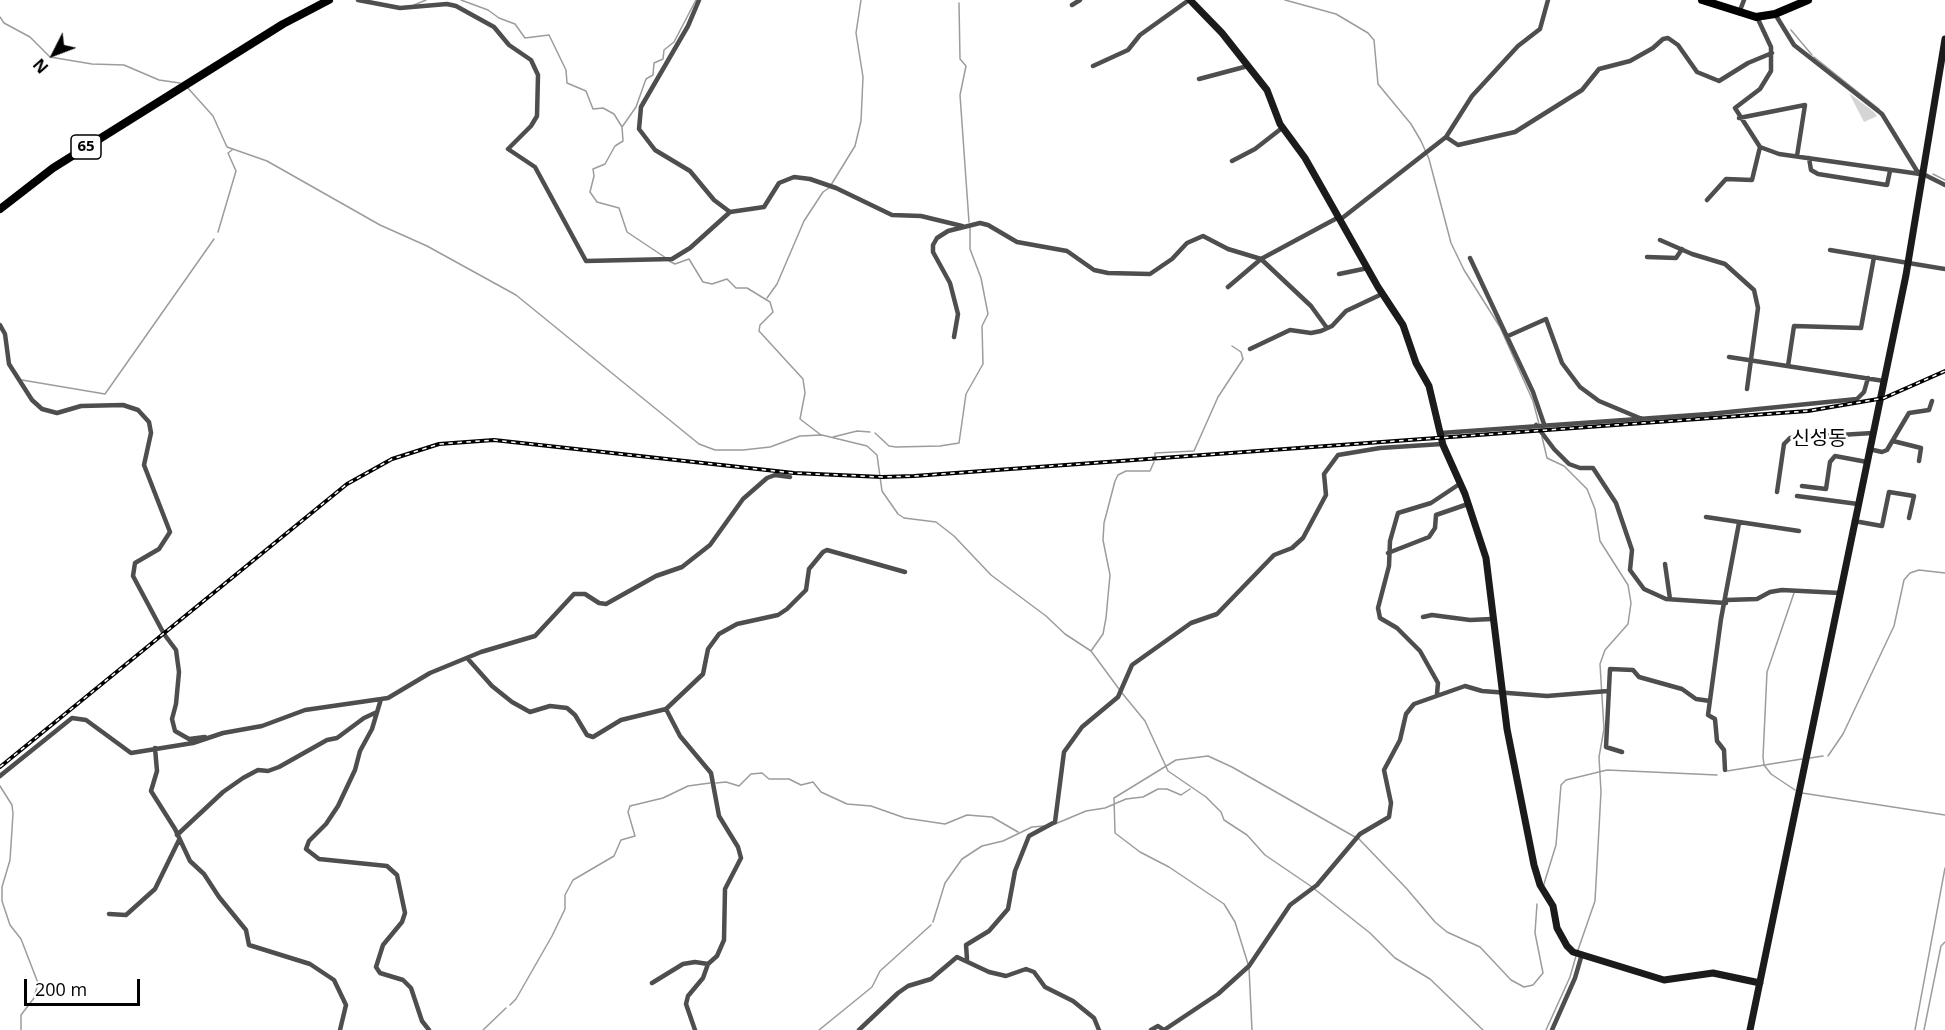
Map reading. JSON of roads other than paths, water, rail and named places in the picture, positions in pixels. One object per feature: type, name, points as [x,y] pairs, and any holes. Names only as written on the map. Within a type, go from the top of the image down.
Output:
[{"type":"main road","name":"65","points":[[0,209],[41,176],[187,83],[283,24],[329,0]]},
{"type":"main road","points":[[1702,0],[1756,17],[1775,14],[1808,0]]},
{"type":"street","points":[[358,0],[400,8],[447,4],[456,6],[494,27],[509,45],[531,60],[538,75],[538,111],[534,123],[508,149],[535,167],[586,261],[672,259],[690,248],[730,212],[764,207],[779,183],[799,177],[836,188],[892,215],[921,216],[962,226]]},
{"type":"street","points":[[699,0],[688,26],[641,107],[639,129],[655,150],[686,168],[714,200],[730,212]]},
{"type":"street","points":[[1072,5],[1080,0]]},
{"type":"street","points":[[1093,66],[1128,50],[1140,35],[1189,0],[1210,19],[1267,90],[1282,128],[1305,158],[1382,294],[1403,325],[1416,363],[1432,398],[1443,445],[1461,483],[1486,558],[1502,692],[1537,878],[1553,906],[1557,928],[1567,946],[1582,954],[1664,980],[1713,973],[1760,983]]},
{"type":"street","points":[[1228,287],[1261,259],[1340,218],[1446,137],[1472,96],[1518,46],[1540,29],[1548,0]]},
{"type":"street","points":[[1738,13],[1744,0]]},
{"type":"street","points":[[1775,14],[1794,45],[1882,114],[1904,153],[1922,175]]},
{"type":"street","points":[[1756,17],[1772,53],[1771,71],[1767,81],[1755,93],[1735,106],[1739,118],[1760,147],[1768,151],[1922,175],[1945,185]]},
{"type":"street","points":[[1446,137],[1458,145],[1515,132],[1582,90],[1599,69],[1630,60],[1653,48],[1663,39],[1671,40],[1682,49],[1697,72],[1719,81],[1762,55],[1772,53]]},
{"type":"street","points":[[1750,1030],[1909,263],[1945,39]]},
{"type":"street","points":[[1199,79],[1248,66]]},
{"type":"street","points":[[1739,118],[1805,105],[1797,156]]},
{"type":"street","points":[[1232,161],[1255,150],[1282,128]]},
{"type":"street","points":[[1707,200],[1726,179],[1752,180],[1760,147]]},
{"type":"street","points":[[1809,158],[1811,170],[1818,174],[1887,185],[1890,171]]},
{"type":"street","points":[[954,337],[958,314],[951,283],[932,248],[934,241],[941,235],[962,226],[980,223],[988,225],[1017,242],[1066,251],[1094,270],[1104,273],[1150,274],[1187,243],[1201,236],[1261,259],[1311,306],[1327,328]]},
{"type":"street","points":[[1660,240],[1725,264],[1754,290],[1758,308],[1747,389]]},
{"type":"street","points":[[1647,257],[1676,258],[1682,249]]},
{"type":"street","points":[[1830,250],[1945,269]]},
{"type":"street","points":[[1788,366],[1794,326],[1861,328],[1874,257]]},
{"type":"street","points":[[1470,258],[1508,336],[1544,424]]},
{"type":"street","points":[[1339,274],[1368,268]]},
{"type":"street","points":[[1250,349],[1290,330],[1311,333],[1327,328],[1346,310],[1382,294]]},
{"type":"street","points":[[1508,336],[1546,319],[1562,363],[1580,387],[1599,401],[1642,419]]},
{"type":"street","points":[[0,325],[5,334],[9,364],[32,400],[42,409],[57,413],[81,406],[123,405],[138,410],[149,422],[151,433],[144,465],[170,532],[159,549],[135,563],[134,576],[164,634],[176,650],[179,672],[177,704],[172,719],[175,731],[186,738],[210,738]]},
{"type":"street","points":[[1729,357],[1884,381]]},
{"type":"street","points":[[1441,433],[1544,424],[1642,419],[1857,399],[1864,392],[1868,378]]},
{"type":"street","points":[[1869,449],[1885,452],[1909,413],[1929,410],[1932,401]]},
{"type":"street","points":[[1536,425],[1569,464],[1580,468],[1593,468],[1616,503],[1632,550],[1630,570],[1644,589],[1670,599],[1726,602],[1757,599],[1770,592],[1782,590],[1840,593]]},
{"type":"street","points":[[1777,492],[1784,444],[1790,438],[1873,433]]},
{"type":"street","points":[[1893,441],[1921,448],[1919,461]]},
{"type":"street","points":[[967,959],[966,945],[989,931],[1008,909],[1018,862],[1029,836],[1057,819],[1056,803],[1062,756],[1082,727],[1118,697],[1132,665],[1191,623],[1217,614],[1274,555],[1292,548],[1303,538],[1326,495],[1324,474],[1338,455],[1380,448],[1440,443],[1443,445]]},
{"type":"street","points":[[1802,486],[1826,489],[1830,462],[1835,456],[1867,462]]},
{"type":"street","points":[[0,776],[64,723],[76,717],[86,720],[127,752],[210,738],[262,726],[305,710],[381,699],[399,693],[430,673],[502,644],[535,636],[574,594],[585,594],[598,603],[606,604],[656,576],[682,567],[710,545],[743,499],[766,478],[775,475],[790,477]]},
{"type":"street","points":[[1437,694],[1437,683],[1420,651],[1378,615],[1382,584],[1389,566],[1388,553],[1400,512],[1427,505],[1461,483]]},
{"type":"street","points":[[1854,521],[1882,526],[1889,492],[1914,495],[1909,518]]},
{"type":"street","points":[[1797,496],[1858,504]]},
{"type":"street","points":[[1388,553],[1429,537],[1436,528],[1436,516],[1468,504]]},
{"type":"street","points":[[1706,517],[1799,531]]},
{"type":"street","points":[[1725,770],[1724,750],[1717,741],[1715,719],[1708,715],[1740,523]]},
{"type":"street","points":[[468,659],[492,686],[512,702],[530,712],[550,706],[567,708],[575,715],[589,737],[596,736],[621,720],[666,708],[702,674],[708,649],[719,634],[737,624],[778,615],[787,609],[806,590],[809,569],[822,552],[827,550],[904,572]]},
{"type":"street","points":[[1665,564],[1670,599]]},
{"type":"street","points":[[1423,616],[1492,620]]},
{"type":"street","points":[[1622,752],[1606,747],[1609,723],[1609,670],[1622,668],[1633,670],[1639,677],[1682,689],[1696,699],[1710,701]]},
{"type":"street","points":[[1151,1030],[1158,1026],[1164,1030],[1218,994],[1249,966],[1290,905],[1317,885],[1360,834],[1389,817],[1392,808],[1385,782],[1386,765],[1400,740],[1410,707],[1437,694],[1450,693],[1465,686],[1482,691],[1552,696],[1608,691]]},
{"type":"street","points":[[381,699],[338,806],[326,824],[309,841],[306,849],[319,859],[387,866],[397,875],[405,913],[402,922],[383,945],[376,967],[380,973],[403,980],[411,988],[422,1021],[429,1030]]},
{"type":"street","points":[[666,708],[680,736],[711,773],[719,816],[740,853],[739,863],[725,888],[724,940],[720,952],[708,964],[703,978],[688,996],[686,1004],[695,1030]]},
{"type":"street","points":[[109,914],[126,915],[158,886],[178,837],[243,778],[258,770],[268,771],[279,767],[327,740],[337,738],[364,718],[377,712]]},
{"type":"street","points":[[155,748],[157,771],[151,791],[190,861],[204,873],[219,897],[246,930],[249,945],[304,961],[334,980],[346,1005],[340,1030]]},
{"type":"street","points":[[1552,1030],[1575,978],[1582,954]]},
{"type":"street","points":[[859,1030],[888,1001],[908,986],[931,979],[954,957],[967,959],[989,972],[1006,976],[1030,970],[1045,987],[1066,997],[1089,1013],[1099,1030]]},
{"type":"street","points":[[652,983],[686,963],[708,964]]},
{"type":"waterway","points":[[414,5],[426,0]]},
{"type":"waterway","points":[[461,0],[488,10],[499,18],[515,24],[525,38],[549,35],[566,70],[567,83],[586,91],[593,109],[603,108],[614,114],[622,127],[623,141],[615,146],[605,164],[593,169],[594,176],[590,192],[597,202],[619,208],[627,232],[666,258]]},
{"type":"waterway","points":[[622,127],[636,107],[646,79],[653,75],[654,63],[663,59],[664,50],[674,42],[696,0]]},
{"type":"waterway","points":[[831,185],[855,146],[861,121],[863,77],[856,33],[861,0]]},
{"type":"waterway","points":[[1285,0],[1336,14],[1368,33],[1374,40],[1378,84],[1411,124],[1421,141],[1429,159],[1451,243],[1464,270],[1500,327],[1533,401],[1539,424]]},
{"type":"waterway","points":[[959,3],[960,59],[966,66],[960,95],[969,222]]},
{"type":"waterway","points":[[0,17],[4,23],[30,37],[50,57],[92,64],[124,65],[159,80],[180,83]]},
{"type":"waterway","points":[[1791,30],[1812,55]]},
{"type":"waterway","points":[[1814,57],[1879,109]]},
{"type":"waterway","points":[[187,87],[213,116],[227,147],[267,161],[380,225],[427,246],[516,295],[699,444],[715,450],[743,450],[770,447],[800,436],[822,435],[867,446],[877,455],[882,491],[898,514],[904,518],[936,522],[954,536],[991,575],[1046,616],[1065,634],[1091,651],[1119,689]]},
{"type":"waterway","points":[[218,232],[236,171],[228,153],[232,150]]},
{"type":"waterway","points":[[1933,174],[1945,180]]},
{"type":"waterway","points":[[767,298],[777,284],[804,221],[823,192],[829,188]]},
{"type":"waterway","points":[[875,433],[889,446],[896,447],[959,443],[966,394],[983,364],[982,326],[988,314],[981,278],[970,249],[970,228]]},
{"type":"waterway","points":[[22,380],[105,394],[214,239]]},
{"type":"waterway","points":[[669,261],[675,264],[689,259],[703,282],[712,284],[727,279],[736,288],[747,288],[770,302],[773,312],[760,325],[759,331],[803,379],[805,393],[800,419],[821,435]]},
{"type":"waterway","points":[[1155,456],[1155,453],[1194,451],[1218,397],[1243,359],[1241,352],[1232,346]]},
{"type":"waterway","points":[[833,437],[857,431],[870,432]]},
{"type":"waterway","points":[[1542,437],[1547,458],[1564,466],[1587,489],[1595,509],[1600,541],[1628,585],[1631,603],[1628,624],[1605,650],[1600,664],[1604,729],[1599,757],[1601,792],[1595,901],[1578,950]]},
{"type":"waterway","points":[[1091,651],[1103,634],[1106,618],[1110,575],[1103,540],[1104,523],[1115,481],[1118,475],[1126,471],[1150,471],[1154,462]]},
{"type":"waterway","points":[[1828,756],[1843,734],[1894,626],[1904,580],[1910,573],[1919,570],[1945,573]]},
{"type":"waterway","points":[[1794,593],[1767,672],[1763,757],[1764,765],[1771,774],[1795,790]]},
{"type":"waterway","points":[[1122,693],[1145,721],[1168,771],[1206,797],[1221,812],[1224,820],[1247,835],[1265,855],[1312,887],[1370,933],[1395,958],[1430,979],[1483,1030]]},
{"type":"waterway","points":[[1248,964],[1235,922],[1224,904],[1169,867],[1140,852],[1115,833],[1114,798],[1176,760],[1208,756],[1232,767],[1355,837]]},
{"type":"waterway","points":[[1810,758],[1823,756]]},
{"type":"waterway","points":[[1727,771],[1802,759]]},
{"type":"waterway","points":[[1543,887],[1556,845],[1561,785],[1566,780],[1607,770],[1717,775]]},
{"type":"waterway","points":[[716,783],[726,782],[739,786],[751,774],[762,773],[769,779],[789,779],[801,785],[813,782],[821,792],[847,804],[871,806],[905,818],[945,824],[967,815],[992,817],[1018,832]]},
{"type":"waterway","points":[[510,1005],[516,999],[552,936],[565,909],[565,895],[573,880],[614,856],[621,840],[635,836],[628,812],[630,806],[663,798],[688,786],[710,783]]},
{"type":"waterway","points":[[0,786],[12,805],[13,814],[10,860],[2,887],[2,901],[10,925],[21,939],[38,983],[34,998],[21,1015],[21,1030]]},
{"type":"waterway","points":[[1055,824],[1086,811],[1105,808],[1126,799],[1143,797],[1158,789],[1167,789],[1181,795],[1190,789]]},
{"type":"waterway","points":[[1802,793],[1945,815]]},
{"type":"waterway","points":[[933,922],[945,883],[962,859],[982,846],[1003,841],[1032,827],[1044,826]]},
{"type":"waterway","points":[[1359,839],[1435,922],[1447,932],[1480,947],[1511,980],[1524,987],[1533,985],[1543,973],[1535,933],[1537,904]]},
{"type":"waterway","points":[[1915,1030],[1945,868]]},
{"type":"waterway","points":[[819,1030],[872,987],[880,971],[931,925]]},
{"type":"waterway","points":[[1924,1030],[1941,946],[1945,942]]},
{"type":"waterway","points":[[1546,1030],[1570,977],[1576,956]]},
{"type":"waterway","points":[[1249,968],[1252,1030]]},
{"type":"waterway","points":[[483,1030],[506,1008]]},
{"type":"railway","points":[[0,767],[347,484],[392,459],[439,444],[494,440],[794,473],[914,476],[1808,411],[1884,398],[1945,371]]},
{"type":"district","name":"신성동","points":[[1819,439]]}]
